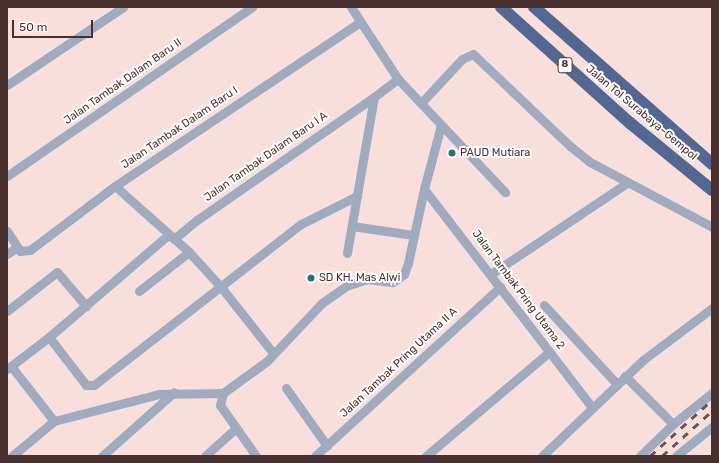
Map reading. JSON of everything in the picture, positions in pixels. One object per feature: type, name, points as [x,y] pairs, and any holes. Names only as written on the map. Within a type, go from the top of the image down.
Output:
[{"type":"highway","name":"Jalan Tol Surabaya–Gempol","points":[[501,7],[630,123],[712,190]]},
{"type":"highway","name":"Jalan Tol Surabaya–Gempol","points":[[534,7],[712,164]]},
{"type":"street","points":[[7,85],[123,7]]},
{"type":"street","name":"Jalan Tambak Dalam Baru II","points":[[7,176],[252,7]]},
{"type":"street","points":[[351,7],[398,79],[505,192]]},
{"type":"street","name":"Jalan Tambak Dalam Baru I","points":[[17,247],[26,252],[30,250],[115,186],[360,22]]},
{"type":"street","points":[[421,104],[462,59],[473,54],[570,146],[590,162],[712,227]]},
{"type":"street","name":"Jalan Tambak Dalam Baru I A","points":[[9,368],[171,237],[398,79]]},
{"type":"street","points":[[347,253],[374,97]]},
{"type":"street","points":[[12,456],[54,421],[174,392],[223,393],[259,368],[322,303],[346,286],[367,279],[394,282],[399,280],[408,263],[424,189],[441,125]]},
{"type":"street","points":[[491,274],[627,183]]},
{"type":"street","points":[[115,186],[189,252],[221,287],[274,354]]},
{"type":"street","name":"Jalan Tambak Pring Utama 2","points":[[424,189],[592,407]]},
{"type":"street","points":[[49,337],[86,385],[91,386],[301,224],[357,196]]},
{"type":"street","points":[[352,226],[413,235]]},
{"type":"street","points":[[7,231],[17,247],[7,254]]},
{"type":"street","points":[[139,290],[189,252]]},
{"type":"street","points":[[7,311],[57,272],[86,306]]},
{"type":"street","name":"Jalan Tambak Pring Utama II A","points":[[315,456],[500,287]]},
{"type":"street","points":[[544,305],[616,384]]},
{"type":"street","points":[[542,456],[625,376],[712,308]]},
{"type":"street","points":[[426,456],[550,352]]},
{"type":"street","points":[[9,368],[54,421]]},
{"type":"street","points":[[625,376],[673,424]]},
{"type":"street","points":[[286,388],[327,446]]},
{"type":"street","points":[[102,456],[174,392]]},
{"type":"street","points":[[223,393],[220,405],[256,456]]},
{"type":"street","points":[[640,456],[673,424],[712,393]]},
{"type":"street","points":[[676,456],[712,426]]},
{"type":"street","points":[[205,456],[236,428]]},
{"type":"railway","points":[[650,456],[712,400]]},
{"type":"railway","points":[[662,456],[712,411]]},
{"type":"place","name":"PAUD Mutiara","points":[[452,153]]},
{"type":"place","name":"SD KH. Mas Alwi","points":[[311,278]]}]
